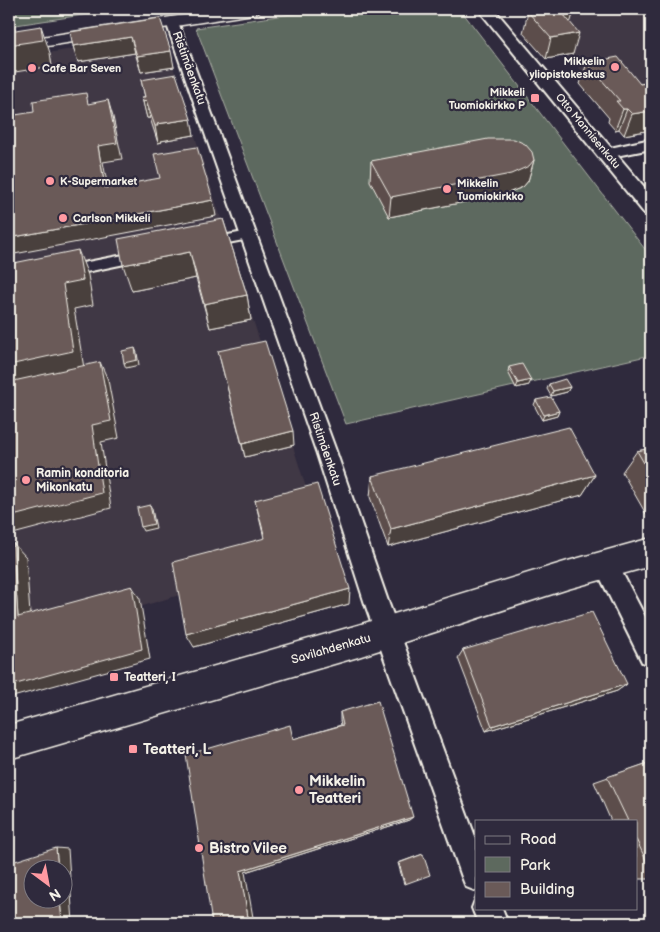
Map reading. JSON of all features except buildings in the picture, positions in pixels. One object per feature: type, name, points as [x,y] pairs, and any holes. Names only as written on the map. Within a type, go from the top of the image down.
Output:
[{"type":"main road","points":[[9,47],[253,9]]},
{"type":"main road","name":"Savilahdenkatu","points":[[9,742],[388,632],[651,552]]},
{"type":"street","name":"Otto Mannisenkatu","points":[[486,9],[651,208]]},
{"type":"street","name":"Ristimäenkatu","points":[[172,22],[475,874]]},
{"type":"street","points":[[606,153],[651,144]]},
{"type":"street","points":[[191,247],[248,235]]},
{"type":"street","points":[[47,275],[153,254]]},
{"type":"street","points":[[606,565],[651,653]]},
{"type":"street","points":[[488,910],[493,923]]},
{"type":"shaded area","name":"Mikkelin yliopistokeskus","points":[[526,9],[651,9],[651,125],[633,128]]},
{"type":"shaded area","points":[[163,35],[326,551],[9,646],[9,59]]},
{"type":"green space","points":[[9,9],[146,9],[96,13],[9,26]]},
{"type":"green space","points":[[326,9],[460,9],[651,257],[651,355],[346,424],[196,28]]},
{"type":"place","name":"Mikkelin yliopistokeskus","points":[[615,67]]},
{"type":"place","name":"Cafe Bar Seven","points":[[32,68]]},
{"type":"place","name":"Mikkeli Tuomiokirkko P","points":[[535,98]]},
{"type":"place","name":"K-Supermarket","points":[[50,181]]},
{"type":"place","name":"Mikkelin Tuomiokirkko","points":[[447,189]]},
{"type":"place","name":"Carlson Mikkeli","points":[[63,218]]},
{"type":"place","name":"Ramin konditoria Mikonkatu","points":[[26,480]]},
{"type":"place","name":"Teatteri, I","points":[[114,677]]},
{"type":"place","name":"Teatteri, L","points":[[133,749]]},
{"type":"place","name":"Mikkelin Teatteri","points":[[299,790]]},
{"type":"place","name":"Bistro Vilee","points":[[199,848]]}]
